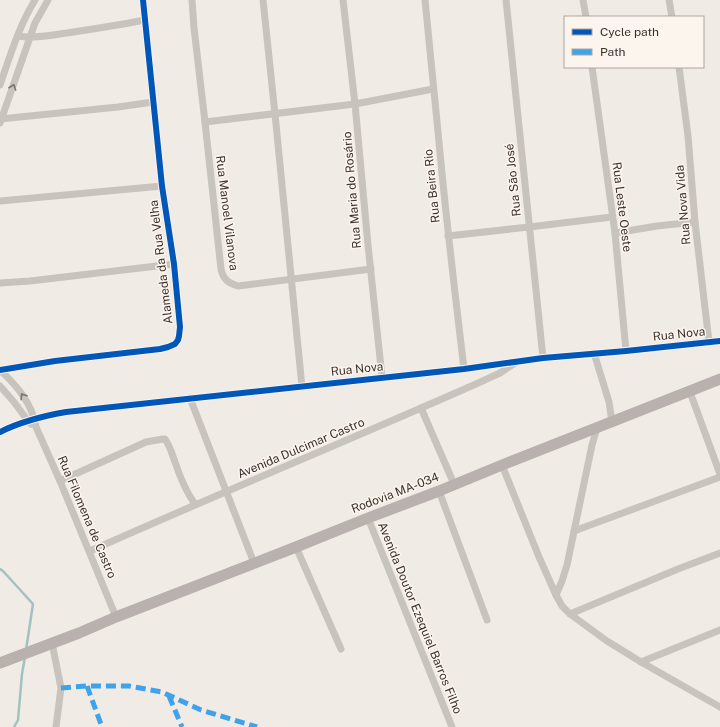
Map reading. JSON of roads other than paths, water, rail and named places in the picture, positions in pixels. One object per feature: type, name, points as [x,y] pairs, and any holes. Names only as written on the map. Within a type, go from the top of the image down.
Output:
[{"type":"main road","name":"Rodovia MA-034","points":[[0,663],[720,379]]},
{"type":"street","points":[[0,85],[18,36],[35,0]]},
{"type":"street","points":[[48,0],[35,23],[1,121],[153,102]]},
{"type":"street","name":"Alameda da Rua Velha","points":[[0,370],[55,361],[160,349],[175,344],[178,340],[180,327],[174,264],[162,186],[143,0]]},
{"type":"street","name":"Rua Manoel Vilanova","points":[[192,0],[222,275],[226,281],[238,286],[371,268]]},
{"type":"street","points":[[263,0],[302,386]]},
{"type":"street","name":"Rua Maria do Rosário","points":[[343,0],[355,104],[382,377]]},
{"type":"street","name":"Rua Beira Rio","points":[[425,0],[448,236],[464,369]]},
{"type":"street","name":"Rua São José","points":[[506,0],[542,358]]},
{"type":"street","points":[[583,0],[586,16]]},
{"type":"street","points":[[669,0],[672,16]]},
{"type":"street","points":[[18,36],[30,38],[145,20]]},
{"type":"street","name":"Rua Leste Oeste","points":[[592,68],[615,233],[626,351]]},
{"type":"street","name":"Rua Nova Vida","points":[[679,68],[688,136],[695,222],[709,342]]},
{"type":"street","points":[[205,122],[355,104],[433,89]]},
{"type":"street","points":[[0,201],[162,186]]},
{"type":"street","points":[[448,236],[529,228],[612,216]]},
{"type":"street","points":[[615,233],[657,226],[695,222]]},
{"type":"street","name":"Alameda da Rua Velha","points":[[0,283],[30,281],[174,264]]},
{"type":"street","name":"Rua Nova","points":[[0,432],[31,420],[66,412],[464,369],[542,358],[720,341]]},
{"type":"street","points":[[594,353],[612,422]]},
{"type":"street","name":"Avenida Dulcimar Castro","points":[[90,551],[488,379],[518,361]]},
{"type":"street","name":"Alameda da Rua Velha","points":[[0,370],[15,384],[22,394],[30,408],[31,420],[36,427]]},
{"type":"street","points":[[0,386],[31,420]]},
{"type":"street","points":[[574,531],[720,476],[690,392]]},
{"type":"street","points":[[190,398],[254,563]]},
{"type":"street","points":[[421,408],[454,484]]},
{"type":"street","name":"Rua Filomena de Castro","points":[[36,427],[90,551],[116,617]]},
{"type":"street","points":[[556,595],[565,570],[597,428]]},
{"type":"street","points":[[60,481],[146,442],[161,438],[165,439],[170,448],[189,496],[196,504]]},
{"type":"street","points":[[502,465],[539,557],[562,606],[570,614],[607,641],[719,706]]},
{"type":"street","points":[[438,491],[487,620]]},
{"type":"street","name":"Avenida Doutor Ezequiel Barros Filho","points":[[368,518],[452,727]]},
{"type":"street","points":[[296,547],[341,649]]},
{"type":"street","points":[[570,614],[671,572],[720,554]]},
{"type":"street","points":[[641,662],[720,630]]},
{"type":"street","points":[[52,643],[61,688],[56,727]]},
{"type":"waterway","points":[[0,569],[33,604],[26,650]]},
{"type":"waterway","points":[[14,727],[18,720],[25,657]]}]
